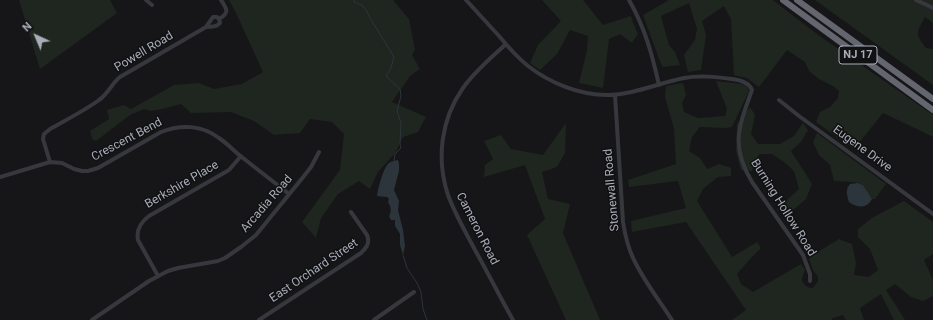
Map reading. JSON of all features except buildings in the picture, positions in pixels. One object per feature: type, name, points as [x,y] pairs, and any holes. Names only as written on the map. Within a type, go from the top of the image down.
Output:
[{"type":"highway","name":"NJ 17","points":[[783,0],[933,110]]},
{"type":"highway","name":"NJ 17","points":[[797,0],[933,99]]},
{"type":"street","points":[[146,0],[152,5]]},
{"type":"street","points":[[219,19],[227,14],[227,10],[222,0]]},
{"type":"street","name":"Burning Hollow Road","points":[[466,0],[529,67],[557,84],[578,91],[607,95],[658,85],[684,78],[697,77],[736,80],[747,83],[752,90],[742,117],[739,134],[739,147],[742,162],[752,182],[803,255],[810,274],[810,281]]},
{"type":"street","points":[[629,0],[644,32],[652,57],[658,85]]},
{"type":"street","points":[[916,0],[933,8]]},
{"type":"street","name":"Powell Road","points":[[50,162],[43,139],[44,134],[100,100],[112,84],[120,77],[206,27],[215,27],[220,22],[219,19],[217,17],[213,17],[206,27]]},
{"type":"street","name":"Cameron Road","points":[[506,44],[473,75],[457,97],[446,126],[442,142],[441,157],[445,185],[452,206],[513,320]]},
{"type":"street","name":"Stonewall Road","points":[[615,94],[623,222],[627,241],[640,271],[672,320]]},
{"type":"street","name":"Eugene Drive","points":[[779,100],[804,120],[933,214]]},
{"type":"street","name":"Crescent Bend","points":[[50,162],[62,163],[82,171],[93,170],[161,132],[181,127],[197,128],[220,138],[289,194]]},
{"type":"street","name":"Arcadia Road","points":[[92,320],[158,276],[168,271],[218,261],[245,244],[256,235],[311,167],[319,152]]},
{"type":"street","name":"Berkshire Place","points":[[158,276],[138,240],[138,231],[142,222],[149,216],[229,170],[241,156]]},
{"type":"street","points":[[0,177],[50,162]]},
{"type":"street","name":"East Orchard Street","points":[[259,320],[361,253],[367,247],[367,235],[351,212]]},
{"type":"street","points":[[374,320],[414,292]]},
{"type":"shaded area","points":[[19,0],[110,0],[117,13],[40,69]]},
{"type":"shaded area","points":[[229,0],[393,0],[409,19],[415,50],[412,55],[420,69],[410,76],[392,102],[426,117],[418,132],[403,137],[396,152],[378,172],[370,189],[359,181],[338,194],[321,218],[316,238],[302,222],[340,170],[344,134],[332,122],[310,119],[300,133],[274,135],[254,121],[231,112],[191,113],[181,104],[151,111],[144,109],[130,115],[96,141],[92,139],[90,131],[109,119],[107,110],[124,105],[131,109],[174,85],[199,83],[214,89],[242,84],[263,72]]},
{"type":"shaded area","points":[[542,0],[583,0],[603,25],[631,16],[638,34],[632,43],[620,34],[609,39],[603,88],[579,83],[587,50],[588,36],[570,30],[557,54],[540,70],[530,63],[538,45],[561,21]]},
{"type":"shaded area","points":[[669,0],[773,0],[817,34],[933,115],[933,137],[883,113],[854,149],[816,122],[820,112],[830,107],[838,98],[839,91],[833,86],[819,79],[809,71],[805,62],[787,50],[759,87],[747,78],[734,75],[731,19],[724,6],[702,21],[706,35],[701,70],[688,72],[684,55],[695,40],[697,29],[689,3],[661,16],[669,45],[675,52],[680,65],[662,67],[643,15]]},
{"type":"shaded area","points":[[815,0],[933,0],[933,23],[925,17],[918,30],[918,36],[926,48],[933,49],[933,85]]},
{"type":"shaded area","points":[[716,81],[742,84],[747,87],[749,91],[732,127],[700,127],[692,137],[689,151],[700,158],[707,169],[719,164],[731,168],[731,176],[718,177],[703,189],[697,201],[732,257],[757,242],[761,248],[737,274],[741,284],[753,292],[801,264],[805,269],[802,281],[809,288],[813,288],[818,281],[818,277],[813,270],[809,259],[839,239],[852,244],[856,263],[854,275],[869,277],[878,270],[870,249],[858,237],[858,229],[872,218],[904,201],[933,222],[933,254],[924,260],[933,280],[933,296],[923,301],[911,297],[895,284],[886,290],[905,320],[894,320],[881,294],[860,308],[864,320],[846,320],[843,315],[831,320],[732,320],[746,310],[686,222],[632,232],[631,221],[686,208],[678,181],[629,187],[628,180],[676,164],[674,129],[665,97],[666,86],[683,83],[686,95],[682,103],[684,112],[698,118],[725,116],[727,109]]},
{"type":"shaded area","points":[[750,107],[755,115],[751,134],[758,144],[780,144],[794,136],[803,123],[808,130],[801,142],[791,151],[812,184],[806,199],[786,216],[777,209],[799,189],[794,171],[772,154],[759,154],[752,171],[741,170],[736,151],[737,124]]},
{"type":"shaded area","points":[[566,123],[565,153],[557,167],[542,172],[548,199],[570,204],[563,233],[600,320],[566,320],[527,235],[545,219],[525,165],[484,177],[485,165],[493,159],[484,141],[501,135],[511,149],[543,155]]},
{"type":"shaded area","points":[[817,133],[886,184],[875,199],[872,199],[861,184],[854,182],[834,181],[830,165],[819,155],[813,142]]},
{"type":"shaded area","points":[[398,160],[399,171],[394,190],[399,201],[398,210],[405,246],[403,255],[400,245],[400,234],[395,226],[395,220],[391,220],[389,216],[391,211],[388,202],[389,199],[387,197],[377,196],[385,169],[390,162]]},
{"type":"shaded area","points":[[858,183],[863,185],[872,199],[865,206],[855,205],[849,202],[848,199],[848,186],[850,184]]},
{"type":"waterway","points":[[354,0],[354,2],[362,5],[366,10],[394,57],[391,68],[386,76],[400,89],[401,96],[397,111],[401,123],[401,148],[395,154],[394,161]]},
{"type":"waterway","points":[[403,255],[407,268],[421,292],[423,309],[427,320]]}]
